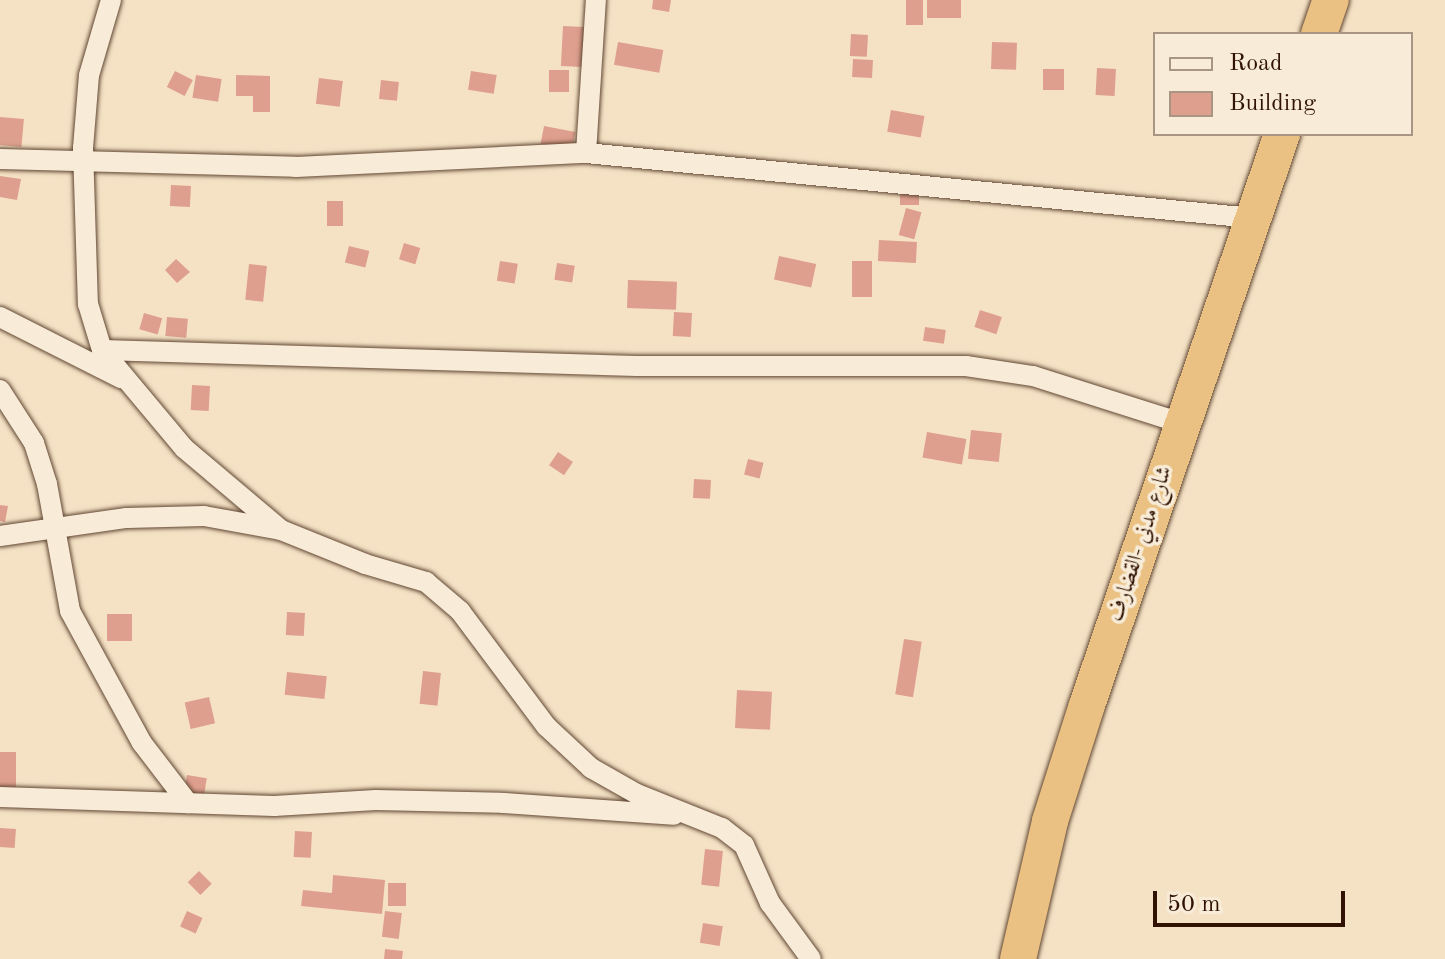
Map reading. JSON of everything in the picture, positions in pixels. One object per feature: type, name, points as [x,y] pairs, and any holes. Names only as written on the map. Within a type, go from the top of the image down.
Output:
[{"type":"highway","points":[[1320,32],[1331,0]]},
{"type":"highway","name":"شارع مدني -القضارف","points":[[1018,959],[1050,821],[1181,423],[1281,136]]},
{"type":"street","points":[[111,0],[89,75],[83,161],[88,304],[102,350],[121,378],[184,448],[281,530]]},
{"type":"street","points":[[586,153],[596,0]]},
{"type":"street","points":[[0,159],[296,167],[586,153],[1252,218]]},
{"type":"street","points":[[0,317],[121,378]]},
{"type":"street","points":[[102,350],[637,366],[966,366],[1033,376],[1181,423]]},
{"type":"street","points":[[0,390],[34,443],[55,528],[70,611],[142,743],[188,803]]},
{"type":"street","points":[[0,536],[127,518],[204,516],[281,530],[365,564],[426,582],[460,611],[546,726],[591,768],[694,816],[744,845],[784,926],[811,959]]},
{"type":"street","points":[[0,797],[188,803],[504,803],[694,816]]},
{"type":"building","points":[[653,0],[671,0],[669,12],[652,9]]},
{"type":"building","points":[[906,0],[923,0],[923,25],[906,25]]},
{"type":"building","points":[[927,0],[961,0],[961,18],[927,18]]},
{"type":"building","points":[[563,26],[584,27],[582,67],[561,66]]},
{"type":"building","points":[[851,34],[868,35],[867,57],[850,56]]},
{"type":"building","points":[[618,42],[663,50],[659,73],[614,65]]},
{"type":"building","points":[[992,42],[1017,43],[1016,70],[991,69]]},
{"type":"building","points":[[853,59],[873,60],[872,78],[852,77]]},
{"type":"building","points":[[1097,68],[1116,69],[1115,96],[1096,95]]},
{"type":"building","points":[[1043,69],[1064,69],[1064,90],[1043,90]]},
{"type":"building","points":[[549,70],[569,70],[569,92],[549,92]]},
{"type":"building","points":[[175,71],[193,80],[185,96],[167,87]]},
{"type":"building","points":[[471,71],[497,75],[494,94],[468,90]]},
{"type":"building","points":[[196,75],[222,79],[218,102],[192,98]]},
{"type":"building","points":[[236,75],[270,76],[270,112],[253,112],[253,96],[236,96]]},
{"type":"building","points":[[319,78],[343,81],[340,107],[316,104]]},
{"type":"building","points":[[381,80],[399,82],[397,101],[379,99]]},
{"type":"building","points":[[891,110],[924,116],[921,138],[887,132]]},
{"type":"building","points":[[0,117],[24,119],[21,147],[0,145]]},
{"type":"building","points":[[544,126],[575,132],[572,150],[541,144]]},
{"type":"building","points":[[0,176],[21,179],[17,200],[0,197]]},
{"type":"building","points":[[900,178],[919,178],[919,205],[900,205]]},
{"type":"building","points":[[171,185],[191,186],[190,207],[170,206]]},
{"type":"building","points":[[327,201],[343,201],[343,226],[327,226]]},
{"type":"building","points":[[906,208],[921,212],[914,239],[899,235]]},
{"type":"building","points":[[879,240],[917,242],[916,263],[878,261]]},
{"type":"building","points":[[404,243],[420,248],[415,264],[399,259]]},
{"type":"building","points":[[349,246],[369,251],[365,268],[345,262]]},
{"type":"building","points":[[779,256],[816,264],[811,287],[774,279]]},
{"type":"building","points":[[176,259],[190,272],[177,283],[165,270]]},
{"type":"building","points":[[500,261],[518,264],[515,284],[497,281]]},
{"type":"building","points":[[852,261],[872,261],[872,297],[852,297]]},
{"type":"building","points":[[557,263],[575,266],[572,283],[554,280]]},
{"type":"building","points":[[249,264],[267,266],[263,302],[245,300]]},
{"type":"building","points":[[628,280],[677,282],[676,310],[627,308]]},
{"type":"building","points":[[980,310],[1002,317],[996,334],[974,327]]},
{"type":"building","points":[[674,312],[692,313],[691,337],[673,336]]},
{"type":"building","points":[[144,313],[162,318],[158,335],[139,329]]},
{"type":"building","points":[[167,317],[188,319],[186,338],[165,336]]},
{"type":"building","points":[[925,327],[946,330],[944,344],[923,341]]},
{"type":"building","points":[[192,385],[210,386],[209,411],[191,410]]},
{"type":"building","points":[[971,430],[1002,433],[999,462],[968,459]]},
{"type":"building","points":[[927,432],[966,439],[962,465],[922,458]]},
{"type":"building","points":[[558,452],[573,462],[564,475],[549,465]]},
{"type":"building","points":[[748,459],[764,463],[760,478],[744,475]]},
{"type":"building","points":[[694,479],[711,480],[710,499],[693,498]]},
{"type":"building","points":[[0,505],[8,506],[5,522],[0,521]]},
{"type":"building","points":[[287,612],[305,613],[304,636],[286,635]]},
{"type":"building","points":[[107,614],[132,614],[132,641],[107,641]]},
{"type":"building","points":[[904,639],[922,642],[913,697],[895,694]]},
{"type":"building","points":[[423,671],[441,673],[437,706],[420,704]]},
{"type":"building","points":[[287,672],[327,676],[324,699],[285,695]]},
{"type":"building","points":[[737,690],[772,692],[770,730],[735,728]]},
{"type":"building","points":[[209,697],[215,723],[191,729],[185,703]]},
{"type":"building","points":[[0,752],[16,752],[16,799],[0,799]]},
{"type":"building","points":[[187,775],[207,778],[204,797],[184,794]]},
{"type":"building","points":[[0,828],[16,829],[15,848],[0,847]]},
{"type":"building","points":[[295,831],[312,832],[311,858],[294,857]]},
{"type":"building","points":[[705,849],[723,851],[719,887],[701,885]]},
{"type":"building","points":[[199,871],[212,884],[200,895],[188,882]]},
{"type":"building","points":[[333,875],[385,880],[382,914],[301,906],[303,890],[332,893]]},
{"type":"building","points":[[388,883],[406,883],[406,906],[388,906]]},
{"type":"building","points":[[187,911],[203,918],[196,933],[180,927]]},
{"type":"building","points":[[385,911],[402,913],[399,939],[382,937]]},
{"type":"building","points":[[703,923],[723,926],[720,946],[700,943]]},
{"type":"building","points":[[385,949],[403,951],[402,959],[384,959]]}]
